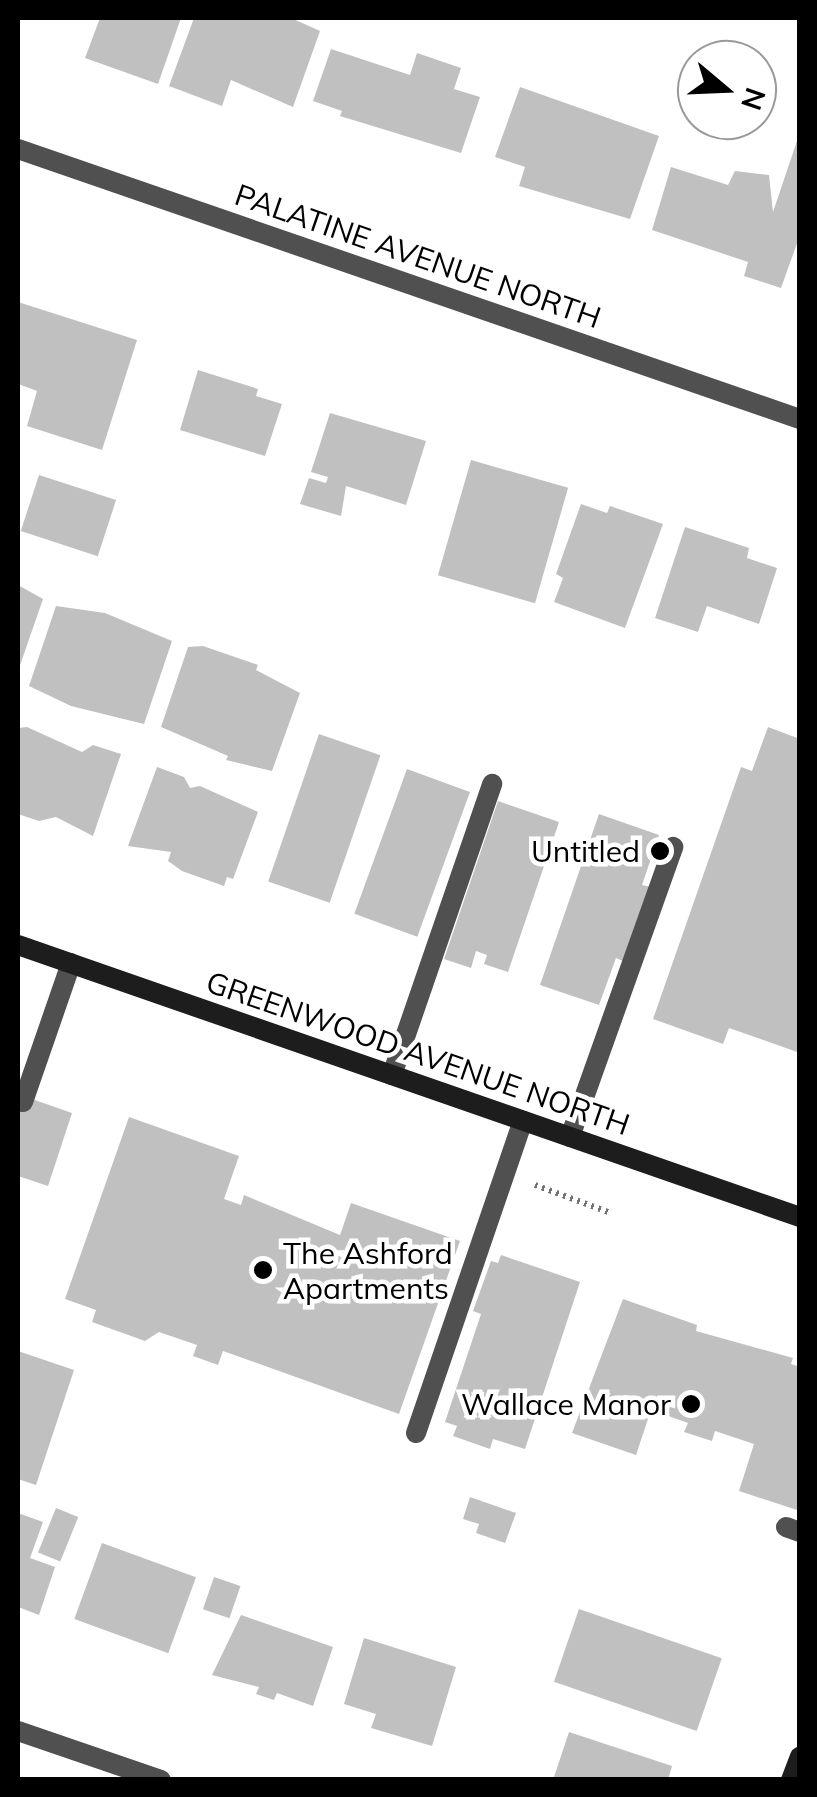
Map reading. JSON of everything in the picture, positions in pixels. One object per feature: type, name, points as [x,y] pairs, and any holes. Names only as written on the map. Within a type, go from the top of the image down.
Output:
[{"type":"main road","name":"GREENWOOD AVENUE NORTH","points":[[18,945],[800,1217]]},
{"type":"main road","points":[[791,1780],[800,1757]]},
{"type":"street","name":"PALATINE AVENUE NORTH","points":[[18,150],[800,419]]},
{"type":"street","points":[[392,1075],[492,784]]},
{"type":"street","points":[[570,1137],[672,847]]},
{"type":"street","points":[[23,1102],[71,963]]},
{"type":"street","points":[[416,1432],[523,1121]]},
{"type":"street","points":[[18,1731],[161,1780]]},
{"type":"path","points":[[524,1181],[608,1212]]},
{"type":"building","points":[[100,18],[181,18],[158,84],[85,58]]},
{"type":"building","points":[[194,18],[291,18],[320,31],[293,107],[231,80],[222,106],[169,86]]},
{"type":"building","points":[[331,49],[410,75],[417,53],[461,68],[454,89],[480,97],[461,153],[340,116],[342,111],[313,101]]},
{"type":"building","points":[[520,87],[659,136],[630,219],[519,186],[525,167],[495,157]]},
{"type":"building","points":[[800,132],[800,235],[781,288],[744,276],[748,262],[652,230],[671,167],[728,185],[735,171],[769,175],[773,212]]},
{"type":"building","points":[[18,302],[137,340],[102,450],[27,426],[37,391],[18,384]]},
{"type":"building","points":[[198,370],[258,389],[256,396],[282,404],[265,456],[180,430]]},
{"type":"building","points":[[330,413],[426,441],[406,505],[346,486],[341,516],[300,504],[309,478],[326,483],[328,477],[311,472]]},
{"type":"building","points":[[471,460],[568,488],[535,603],[438,575]]},
{"type":"building","points":[[39,475],[116,500],[98,556],[21,531]]},
{"type":"building","points":[[581,504],[607,513],[610,506],[663,524],[625,628],[554,602],[563,578],[556,574]]},
{"type":"building","points":[[685,527],[749,548],[747,558],[777,568],[759,624],[707,606],[698,632],[655,618]]},
{"type":"building","points":[[18,585],[43,599],[18,671]]},
{"type":"building","points":[[56,606],[105,613],[172,641],[144,724],[71,706],[29,686]]},
{"type":"building","points":[[203,646],[258,665],[256,670],[300,693],[272,771],[226,760],[228,756],[161,727],[188,647]]},
{"type":"building","points":[[27,727],[82,752],[93,745],[121,754],[93,836],[56,817],[39,821],[18,814],[18,728]]},
{"type":"building","points":[[768,727],[800,739],[800,1053],[729,1028],[723,1044],[653,1019],[741,767],[752,771]]},
{"type":"building","points":[[319,734],[380,755],[330,903],[268,882]]},
{"type":"building","points":[[157,767],[184,777],[190,788],[200,786],[258,812],[233,879],[227,877],[224,886],[182,871],[168,861],[171,852],[128,846]]},
{"type":"building","points":[[407,769],[470,792],[417,937],[354,914]]},
{"type":"building","points":[[498,801],[559,822],[508,972],[484,964],[487,955],[476,951],[471,968],[444,959]]},
{"type":"building","points":[[599,814],[659,835],[642,885],[651,887],[625,962],[616,958],[599,1005],[540,985]]},
{"type":"building","points":[[32,1099],[72,1113],[48,1186],[18,1176],[18,1100]]},
{"type":"building","name":"The Ashford Apartments","points":[[129,1117],[239,1156],[224,1199],[241,1205],[244,1195],[340,1235],[351,1203],[460,1241],[399,1414],[223,1351],[218,1365],[193,1356],[197,1345],[159,1332],[145,1341],[92,1322],[96,1310],[65,1299]]},
{"type":"building","points":[[501,1255],[580,1282],[525,1449],[493,1439],[490,1449],[453,1436],[457,1426],[445,1422],[481,1314],[473,1311],[491,1261],[498,1263]]},
{"type":"building","name":"Wallace Manor","points":[[623,1299],[697,1325],[696,1331],[793,1358],[791,1364],[800,1367],[800,1511],[739,1491],[754,1444],[715,1431],[712,1441],[684,1432],[688,1423],[651,1410],[636,1455],[572,1433]]},
{"type":"building","points":[[18,1351],[74,1370],[36,1485],[18,1479]]},
{"type":"building","points":[[470,1497],[516,1513],[505,1543],[476,1533],[479,1524],[463,1519]]},
{"type":"building","points":[[56,1508],[78,1517],[60,1561],[38,1553]]},
{"type":"building","points":[[18,1513],[43,1522],[30,1558],[55,1567],[39,1615],[18,1607]]},
{"type":"building","points":[[102,1543],[196,1577],[168,1653],[74,1619]]},
{"type":"building","points":[[214,1577],[240,1586],[229,1618],[203,1609]]},
{"type":"building","points":[[579,1609],[722,1658],[697,1731],[554,1682]]},
{"type":"building","points":[[241,1615],[333,1647],[313,1706],[277,1693],[274,1700],[256,1694],[259,1687],[212,1675]]},
{"type":"building","points":[[364,1638],[456,1667],[432,1746],[371,1728],[376,1714],[344,1704]]},
{"type":"building","points":[[569,1732],[672,1766],[668,1780],[553,1780]]},
{"type":"place","name":"Untitled","points":[[660,851]]},
{"type":"place","name":"The Ashford Apartments","points":[[263,1270]]},
{"type":"place","name":"Wallace Manor","points":[[691,1404]]}]
